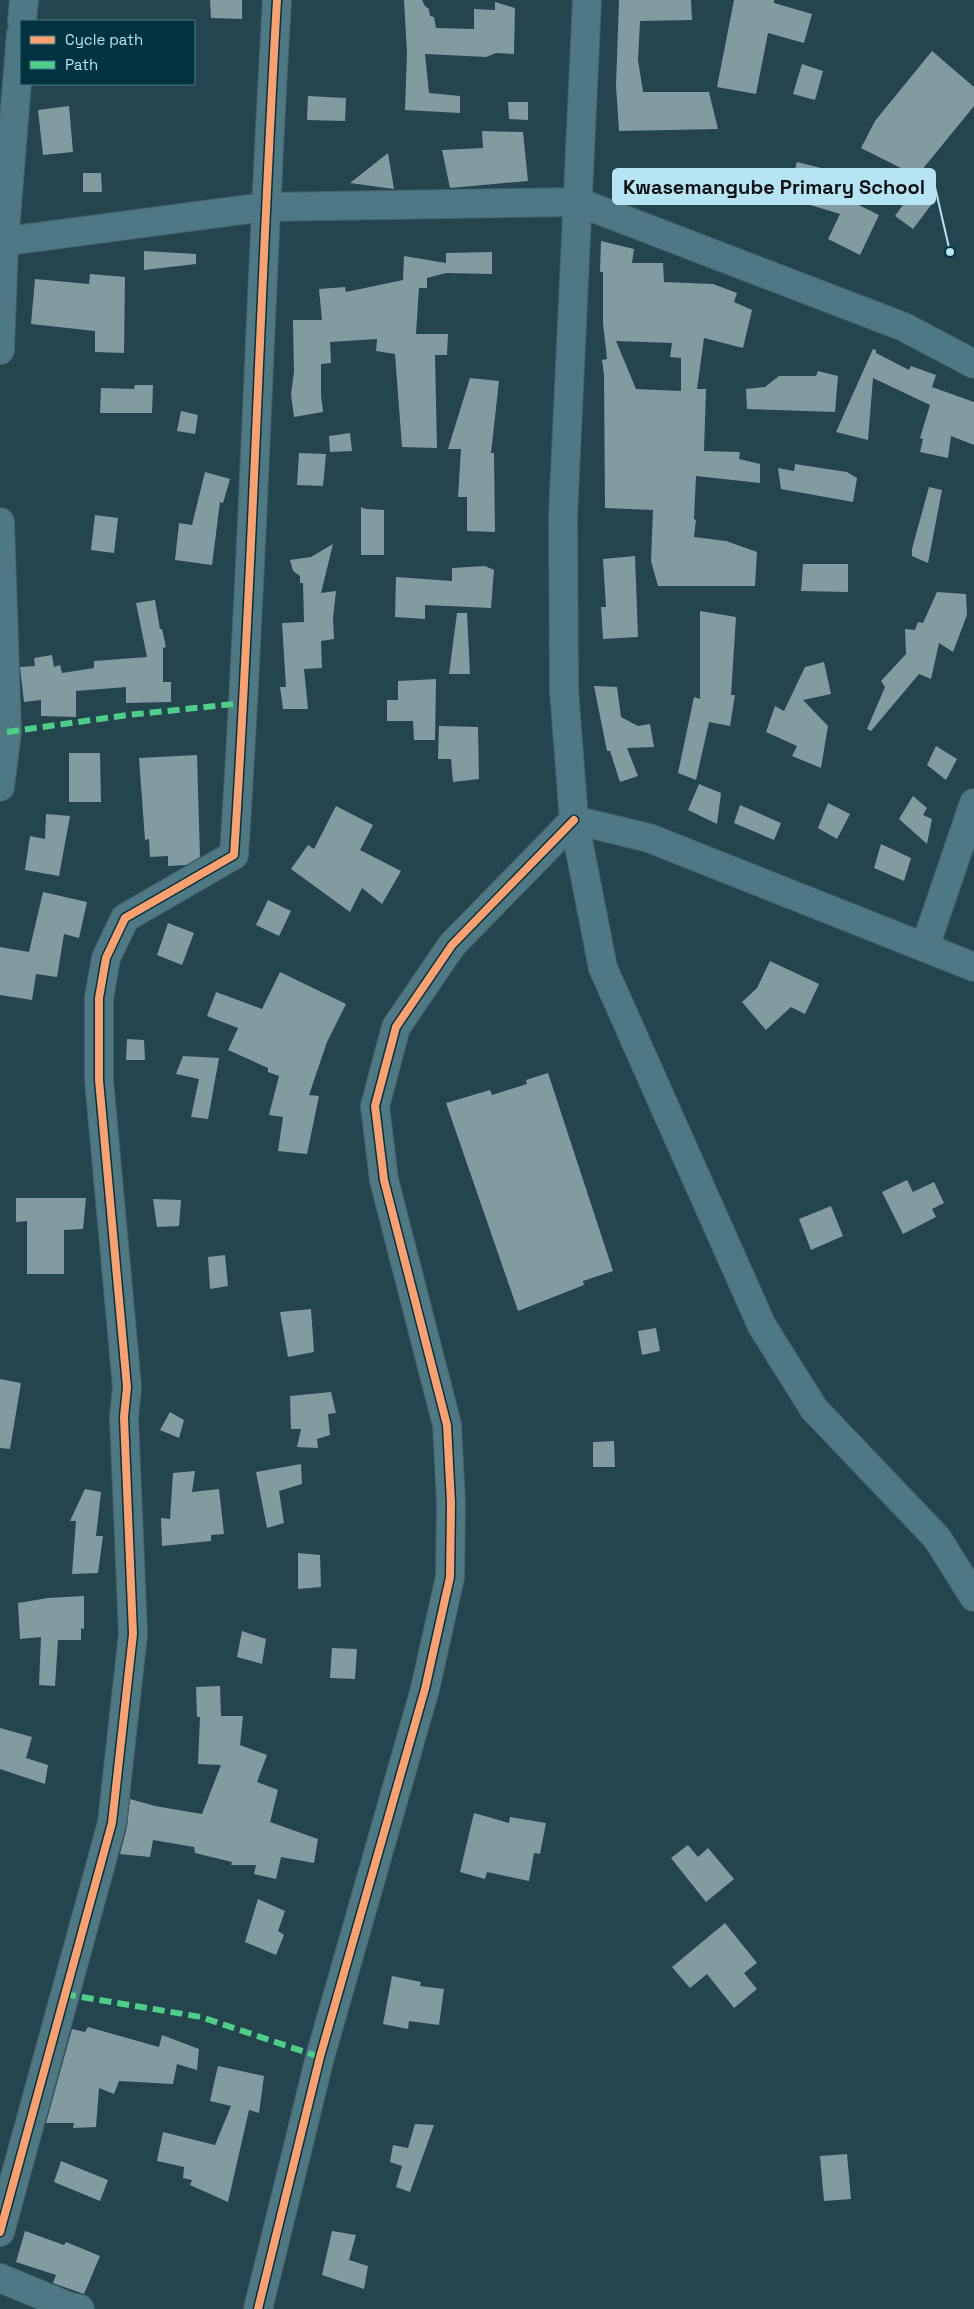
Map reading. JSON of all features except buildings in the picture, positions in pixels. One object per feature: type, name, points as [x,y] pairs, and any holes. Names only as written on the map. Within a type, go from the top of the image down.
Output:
[{"type":"street","points":[[22,20],[24,0]]},
{"type":"street","points":[[0,2232],[112,1823],[133,1634],[124,1417],[127,1387],[99,1080],[99,998],[106,958],[124,918],[234,855],[244,693],[265,207],[277,0]]},
{"type":"street","points":[[587,0],[563,517],[564,690],[574,820],[603,968],[762,1326],[814,1408],[937,1538],[974,1597]]},
{"type":"street","points":[[0,350],[2,242],[20,45]]},
{"type":"street","points":[[2,242],[265,207],[578,202],[904,327],[974,364]]},
{"type":"street","points":[[0,522],[7,732],[0,787]]},
{"type":"street","points":[[925,947],[974,803]]},
{"type":"street","points":[[574,820],[649,838],[974,966]]},
{"type":"street","points":[[258,2309],[320,2058],[425,1689],[450,1577],[451,1503],[447,1425],[384,1180],[375,1106],[396,1027],[452,945],[574,820]]},
{"type":"street","points":[[0,2278],[70,2307],[80,2309]]},
{"type":"marked path","points":[[7,732],[128,715],[244,703]]},
{"type":"marked path","points":[[64,1994],[201,2017],[320,2057]]},
{"type":"cycle path","points":[[0,2232],[112,1823],[133,1634],[124,1417],[127,1387],[99,1080],[99,998],[106,958],[125,918],[234,855],[241,748],[277,0]]},
{"type":"cycle path","points":[[258,2309],[320,2057],[425,1689],[450,1577],[451,1503],[447,1425],[384,1180],[375,1106],[396,1027],[452,945],[574,820]]},
{"type":"place","name":"Kwasemangube Primary School","points":[[950,252]]}]
